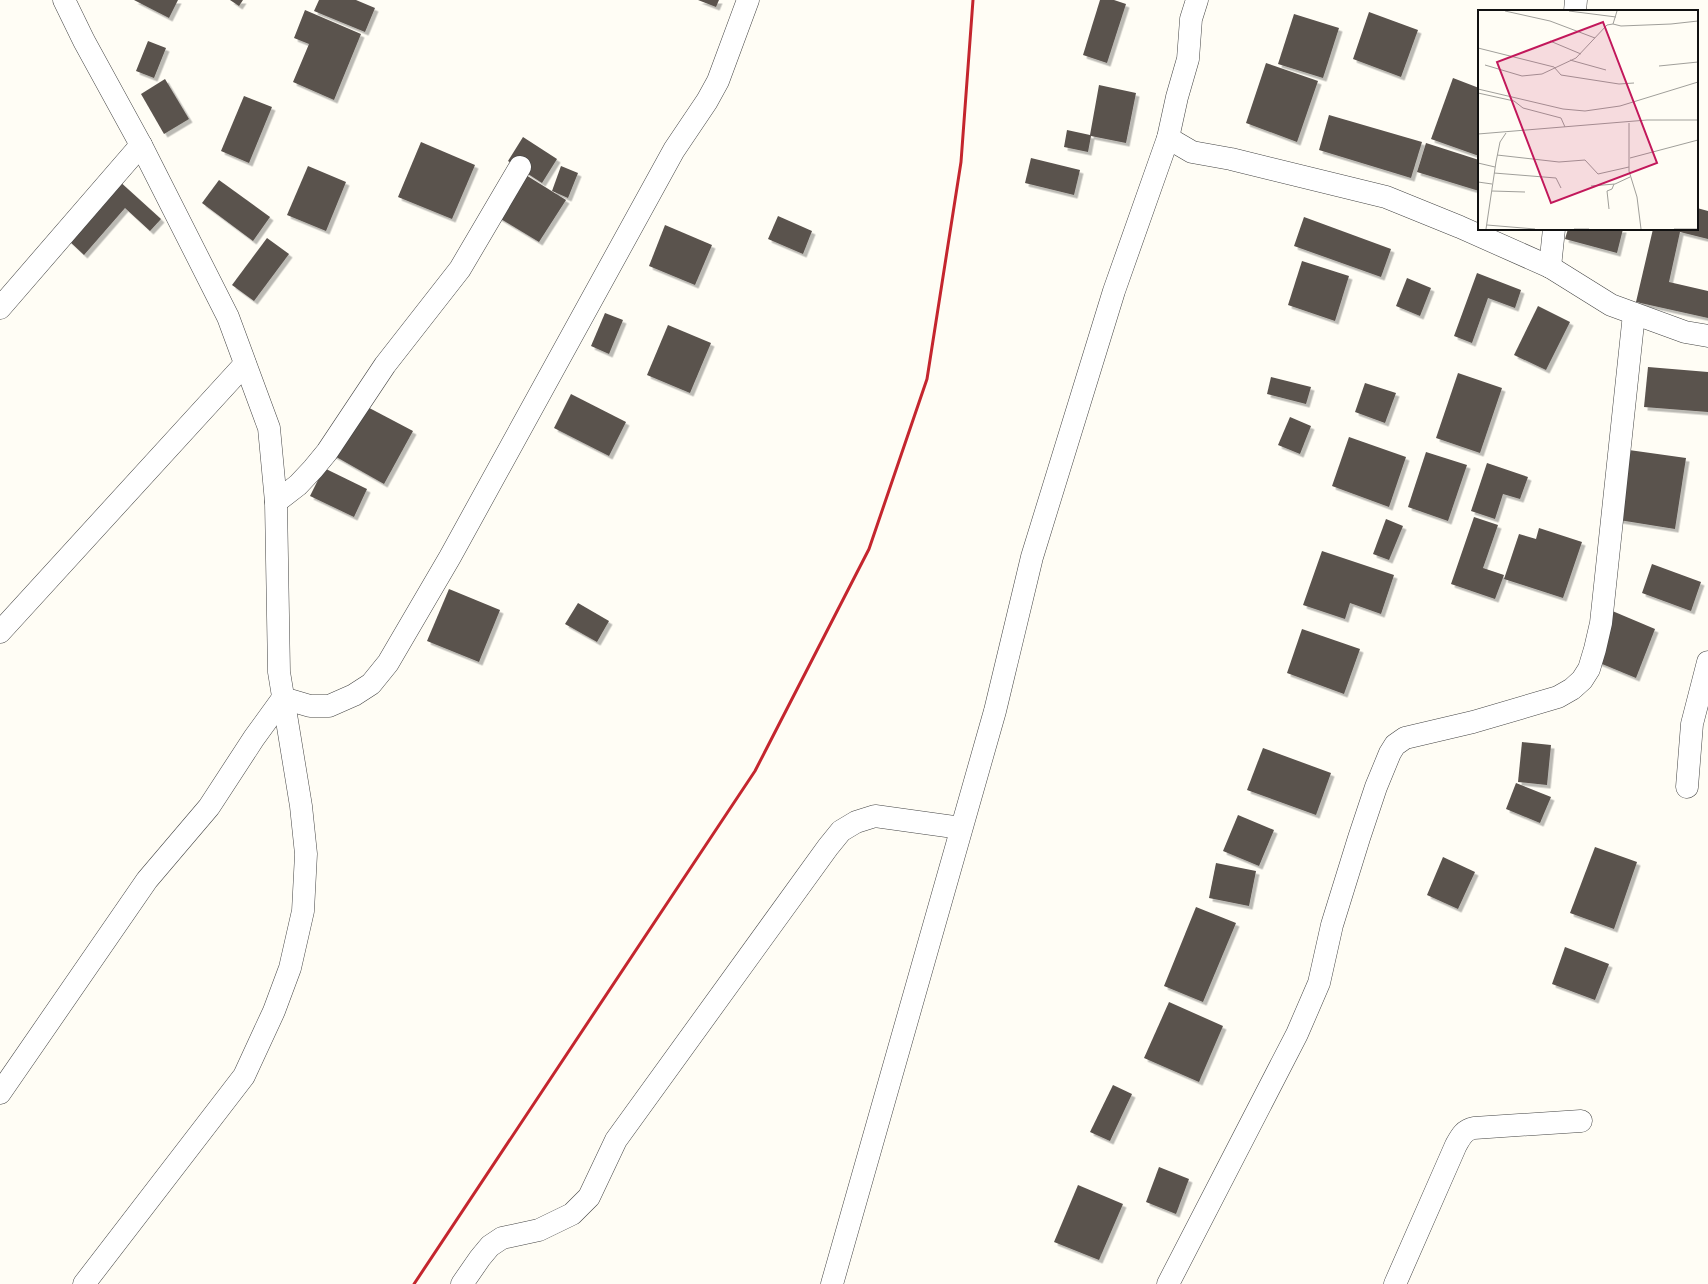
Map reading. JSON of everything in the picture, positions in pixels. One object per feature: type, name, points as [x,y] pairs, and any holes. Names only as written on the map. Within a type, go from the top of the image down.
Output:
[{"type":"street","points":[[64,0],[84,41],[141,145],[228,317],[244,364],[269,428],[276,502],[279,672],[301,806],[306,854],[303,911],[290,968],[274,1011],[244,1076],[84,1284]]},
{"type":"street","points":[[283,698],[310,706],[329,706],[354,695],[371,684],[388,663],[450,557],[674,150],[707,101],[718,81],[748,0]]},
{"type":"street","points":[[832,1284],[995,711],[1032,557],[1114,291],[1168,138],[1177,97],[1188,59],[1191,19],[1197,0]]},
{"type":"street","points":[[1575,10],[1576,0]]},
{"type":"street","points":[[1168,138],[1192,152],[1231,159],[1386,197],[1460,227],[1550,268],[1611,305],[1685,332],[1708,336]]},
{"type":"street","points":[[0,308],[141,145]]},
{"type":"street","points":[[276,502],[303,479],[327,452],[385,365],[460,269],[520,167]]},
{"type":"street","points":[[1550,268],[1554,230]]},
{"type":"street","points":[[1168,1284],[1297,1034],[1319,983],[1332,925],[1359,838],[1376,787],[1392,749],[1405,738],[1473,722],[1558,697],[1572,689],[1582,680],[1589,669],[1596,649],[1601,623],[1634,314]]},
{"type":"street","points":[[0,632],[244,364]]},
{"type":"street","points":[[1687,788],[1692,724],[1708,662]]},
{"type":"street","points":[[0,1093],[147,880],[209,807],[254,738],[283,698]]},
{"type":"street","points":[[462,1284],[490,1246],[502,1238],[540,1230],[572,1214],[589,1197],[616,1140],[828,847],[842,831],[856,822],[875,816],[961,828]]},
{"type":"street","points":[[1395,1284],[1462,1134],[1467,1130],[1474,1128],[1581,1122]]},
{"type":"building","points":[[134,0],[178,0],[169,18]]},
{"type":"building","points":[[230,0],[243,0],[239,6]]},
{"type":"building","points":[[319,0],[356,0],[375,8],[365,32],[314,11]]},
{"type":"building","points":[[698,0],[719,0],[716,7]]},
{"type":"building","points":[[1100,0],[1114,0],[1126,4],[1107,63],[1083,55]]},
{"type":"building","points":[[305,10],[361,34],[334,100],[293,82],[309,44],[294,38]]},
{"type":"building","points":[[1369,12],[1418,30],[1401,77],[1353,59]]},
{"type":"building","points":[[1294,14],[1339,28],[1323,78],[1278,64]]},
{"type":"building","points":[[148,41],[166,48],[154,78],[136,71]]},
{"type":"building","points":[[1266,63],[1318,81],[1297,142],[1246,123]]},
{"type":"building","points":[[1453,78],[1478,88],[1478,156],[1431,139]]},
{"type":"building","points":[[165,79],[189,119],[164,134],[141,94]]},
{"type":"building","points":[[1099,85],[1136,93],[1126,143],[1091,136],[1088,152],[1064,147],[1067,130],[1090,135]]},
{"type":"building","points":[[244,96],[272,107],[249,163],[221,151]]},
{"type":"building","points":[[1329,115],[1422,142],[1411,178],[1319,150]]},
{"type":"building","points":[[523,137],[557,159],[542,183],[508,161]]},
{"type":"building","points":[[421,142],[475,165],[452,219],[398,197]]},
{"type":"building","points":[[1426,143],[1478,160],[1478,191],[1417,172]]},
{"type":"building","points":[[1031,158],[1080,170],[1074,195],[1025,183]]},
{"type":"building","points":[[308,166],[346,182],[326,231],[287,215]]},
{"type":"building","points":[[561,166],[578,173],[568,198],[552,191]]},
{"type":"building","points":[[513,167],[566,200],[539,242],[486,210]]},
{"type":"building","points":[[118,180],[161,219],[150,231],[125,208],[84,255],[67,239]]},
{"type":"building","points":[[219,180],[270,217],[253,241],[202,203]]},
{"type":"building","points":[[1698,208],[1708,211],[1708,239],[1680,232],[1669,282],[1708,291],[1708,318],[1636,302],[1653,230],[1698,230]]},
{"type":"building","points":[[778,216],[812,231],[803,254],[768,239]]},
{"type":"building","points":[[1304,217],[1391,249],[1381,277],[1294,246]]},
{"type":"building","points":[[665,225],[712,245],[695,285],[649,266]]},
{"type":"building","points":[[1568,230],[1623,230],[1617,253],[1565,239]]},
{"type":"building","points":[[267,238],[289,254],[254,301],[232,285]]},
{"type":"building","points":[[1302,261],[1349,276],[1335,321],[1288,305]]},
{"type":"building","points":[[1477,273],[1521,290],[1515,308],[1488,298],[1472,343],[1454,336]]},
{"type":"building","points":[[1407,278],[1431,288],[1420,316],[1396,306]]},
{"type":"building","points":[[1538,306],[1570,322],[1546,370],[1514,355]]},
{"type":"building","points":[[605,313],[623,320],[609,354],[591,346]]},
{"type":"building","points":[[668,325],[711,343],[690,393],[647,375]]},
{"type":"building","points":[[1648,367],[1708,372],[1708,412],[1644,407]]},
{"type":"building","points":[[1458,373],[1502,388],[1480,453],[1436,438]]},
{"type":"building","points":[[1271,377],[1311,387],[1306,404],[1267,394]]},
{"type":"building","points":[[1365,383],[1396,393],[1385,423],[1355,412]]},
{"type":"building","points":[[571,394],[626,422],[609,456],[554,428]]},
{"type":"building","points":[[358,402],[413,431],[384,484],[331,454]]},
{"type":"building","points":[[1290,417],[1311,426],[1300,454],[1278,445]]},
{"type":"building","points":[[1349,437],[1406,457],[1389,507],[1332,486]]},
{"type":"building","points":[[1629,450],[1686,458],[1675,529],[1619,520]]},
{"type":"building","points":[[1426,452],[1467,465],[1448,521],[1408,507]]},
{"type":"building","points":[[1487,463],[1528,477],[1520,499],[1503,494],[1495,519],[1471,511]]},
{"type":"building","points":[[324,468],[367,489],[354,517],[310,496]]},
{"type":"building","points":[[1474,517],[1498,525],[1483,568],[1504,575],[1495,599],[1451,584]]},
{"type":"building","points":[[1386,519],[1403,526],[1389,560],[1373,554]]},
{"type":"building","points":[[1539,528],[1582,542],[1563,598],[1504,579],[1519,534],[1536,539]]},
{"type":"building","points":[[1322,551],[1394,575],[1381,614],[1350,603],[1345,619],[1303,605]]},
{"type":"building","points":[[1652,564],[1701,582],[1691,611],[1642,593]]},
{"type":"building","points":[[449,589],[500,610],[479,662],[427,641]]},
{"type":"building","points":[[578,603],[609,621],[597,642],[565,624]]},
{"type":"building","points":[[1610,610],[1655,629],[1636,678],[1590,659]]},
{"type":"building","points":[[1302,629],[1360,649],[1344,694],[1287,673]]},
{"type":"building","points":[[1522,742],[1551,745],[1547,785],[1518,782]]},
{"type":"building","points":[[1263,748],[1331,773],[1316,815],[1247,790]]},
{"type":"building","points":[[1516,783],[1551,797],[1540,823],[1506,809]]},
{"type":"building","points":[[1238,815],[1274,830],[1259,866],[1223,851]]},
{"type":"building","points":[[1595,847],[1637,862],[1614,929],[1570,913]]},
{"type":"building","points":[[1443,857],[1475,872],[1458,909],[1427,895]]},
{"type":"building","points":[[1216,863],[1256,871],[1249,906],[1209,898]]},
{"type":"building","points":[[1196,907],[1236,923],[1203,1002],[1164,986]]},
{"type":"building","points":[[1565,947],[1609,964],[1595,1000],[1552,984]]},
{"type":"building","points":[[1169,1002],[1223,1026],[1199,1082],[1144,1058]]},
{"type":"building","points":[[1113,1085],[1132,1094],[1110,1141],[1090,1132]]},
{"type":"building","points":[[1159,1167],[1189,1179],[1176,1214],[1146,1202]]},
{"type":"building","points":[[1078,1185],[1123,1204],[1099,1260],[1054,1242]]},
{"type":"railway","points":[[414,1284],[755,771],[869,549],[927,379],[961,162],[973,0]]}]
